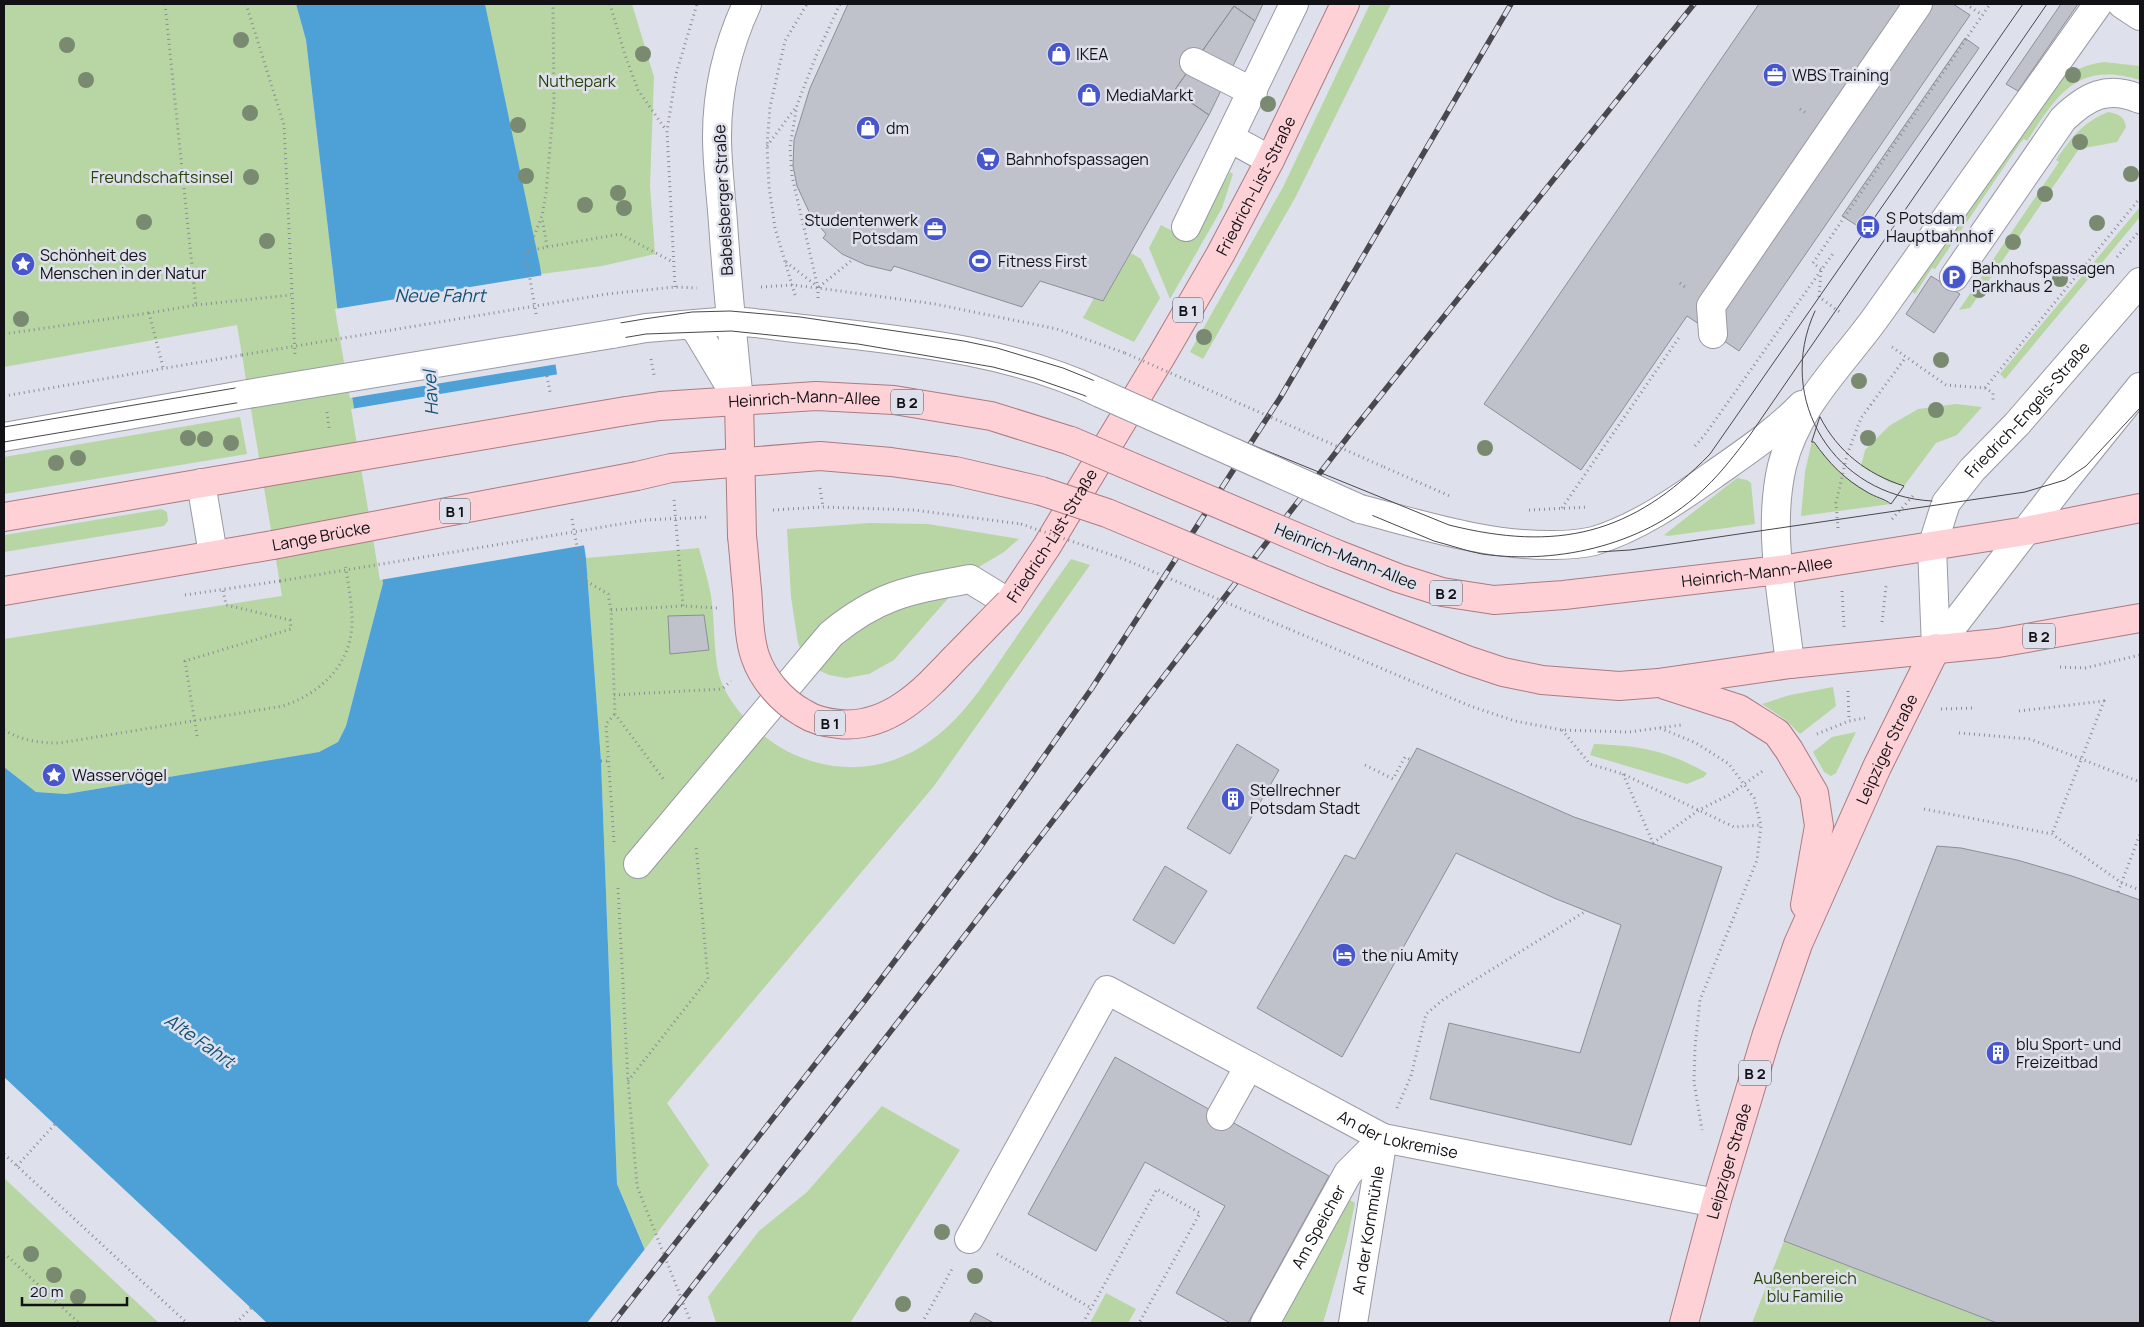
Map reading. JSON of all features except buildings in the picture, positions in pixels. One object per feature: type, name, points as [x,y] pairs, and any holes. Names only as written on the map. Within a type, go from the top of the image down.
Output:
[{"type":"main road","name":"Friedrich-List-Straße","points":[[739,401],[742,536],[750,626],[755,657],[777,693],[806,715],[827,723],[859,724],[873,722],[895,712],[920,694],[1009,603],[1047,546],[1220,255],[1270,160],[1345,4]]},
{"type":"main road","name":"Heinrich-Mann-Allee","points":[[201,483],[626,411],[816,396],[894,400],[991,416],[1071,441],[1334,553],[1398,578],[1442,592],[1494,600],[1564,595],[1780,570],[2026,531],[2140,508]]},
{"type":"main road","name":"B 2","points":[[741,462],[820,456],[890,462],[955,471],[1041,491],[1107,513],[1308,597],[1467,660],[1503,672],[1542,680],[1619,686],[1658,683],[1790,664],[1998,643],[2140,618]]},
{"type":"main road","name":"Lange Brücke","points":[[4,591],[273,545],[671,468],[741,462]]},
{"type":"main road","points":[[4,516],[201,483]]},
{"type":"main road","name":"Leipziger Straße","points":[[1684,1323],[1716,1203],[1766,1037],[1798,944],[1905,710],[1936,648]]},
{"type":"main road","name":"Leipziger Straße","points":[[1658,683],[1739,709],[1777,733],[1790,750],[1814,794],[1819,826],[1798,944]]},
{"type":"street","name":"Babelsberger Straße","points":[[739,401],[717,136],[719,99],[726,62],[738,23],[747,4]]},
{"type":"street","points":[[1186,227],[1294,4]]},
{"type":"street","points":[[1713,334],[1711,306],[1918,4]]},
{"type":"street","points":[[1790,664],[1780,570],[1776,496],[1782,465],[1792,435],[1806,406],[1867,330],[2098,4]]},
{"type":"street","points":[[1194,62],[1253,92]]},
{"type":"street","points":[[1954,277],[2063,119],[2079,103],[2094,95],[2110,92],[2132,95],[2140,99]]},
{"type":"street","points":[[1230,138],[1270,160]]},
{"type":"street","name":"Friedrich-Engels-Straße","points":[[1932,547],[1948,500],[1972,470],[2017,424],[2140,282]]},
{"type":"street","points":[[4,437],[248,394],[646,328],[731,321],[902,342],[998,357],[1042,370],[1100,393],[1360,509],[1482,540],[1530,545],[1569,544],[1593,541],[1638,522],[1674,503],[1760,442],[1799,409],[1830,375]]},
{"type":"street","points":[[690,325],[697,330],[739,401]]},
{"type":"street","points":[[1936,648],[2140,387]]},
{"type":"street","points":[[201,483],[213,554]]},
{"type":"street","name":"Leipziger Straße","points":[[1932,547],[1936,648]]},
{"type":"street","points":[[638,864],[831,634],[853,616],[890,596],[915,589],[970,579],[1009,603]]},
{"type":"street","name":"An der Lokremise","points":[[969,1239],[1107,990],[1383,1138],[1716,1203]]},
{"type":"street","points":[[1221,1116],[1249,1066]]},
{"type":"street","name":"Am Speicher","points":[[1265,1323],[1348,1172],[1383,1138]]},
{"type":"street","name":"An der Kornmühle","points":[[1353,1323],[1383,1138]]},
{"type":"path","points":[[165,4],[196,305]]},
{"type":"path","points":[[246,4],[284,126],[291,294],[296,363]]},
{"type":"path","points":[[526,256],[542,216],[546,193],[554,102],[553,4]]},
{"type":"path","points":[[610,4],[625,55],[638,90],[667,131]]},
{"type":"path","points":[[4,396],[163,367],[607,294],[675,288],[667,131],[676,74],[697,4]]},
{"type":"path","points":[[806,4],[785,41],[770,107],[767,146],[769,187],[773,212],[786,262],[818,288]]},
{"type":"path","points":[[818,288],[792,176],[790,147],[797,105],[816,56],[840,4]]},
{"type":"path","points":[[1966,4],[1982,15]]},
{"type":"path","points":[[1821,270],[1813,263],[1990,4]]},
{"type":"path","points":[[767,146],[797,105]]},
{"type":"path","points":[[1985,388],[2140,198]]},
{"type":"path","points":[[542,216],[547,246]]},
{"type":"path","points":[[528,251],[620,234],[673,262]]},
{"type":"path","points":[[1692,449],[1704,436],[1834,252]]},
{"type":"path","points":[[818,288],[852,260]]},
{"type":"path","points":[[1821,270],[1819,297],[1946,385],[1985,388],[1993,393],[1994,405]]},
{"type":"path","points":[[792,285],[935,304],[1058,328],[1125,352],[1461,500]]},
{"type":"path","points":[[4,334],[149,314],[196,305],[291,294]]},
{"type":"path","points":[[149,314],[163,367]]},
{"type":"path","points":[[1562,509],[1686,328]]},
{"type":"path","points":[[1847,455],[1861,418],[1906,357]]},
{"type":"path","points":[[1520,510],[1594,506]]},
{"type":"path","points":[[823,507],[914,510],[1021,524],[1121,558],[1289,629]]},
{"type":"path","points":[[280,581],[644,520],[676,518],[683,606],[611,610]]},
{"type":"path","points":[[578,553],[583,579],[608,594],[611,610],[614,714],[685,808],[695,828],[708,979],[628,1081]]},
{"type":"path","points":[[4,730],[20,739],[37,743],[60,742],[283,706],[300,700],[319,689],[335,671],[348,648],[352,622],[347,578]]},
{"type":"path","points":[[197,736],[185,661],[291,629],[290,620],[226,605],[223,590]]},
{"type":"path","points":[[614,696],[722,689]]},
{"type":"path","points":[[2019,711],[2104,701],[2052,834]]},
{"type":"path","points":[[1623,774],[1653,844],[1699,810],[1746,784],[1808,737],[1849,720],[1905,710],[1972,708]]},
{"type":"path","points":[[614,714],[606,724],[615,848]]},
{"type":"path","points":[[1659,728],[1696,743],[1729,764],[1746,784],[1754,798],[1761,824],[1757,860],[1700,1000],[1697,1017],[1694,1082],[1704,1138]]},
{"type":"path","points":[[1562,730],[1590,764],[1623,774],[1734,827],[1761,824]]},
{"type":"path","points":[[1959,732],[2030,739],[2140,782]]},
{"type":"path","points":[[1365,765],[1393,779],[1405,757],[1411,760]]},
{"type":"path","points":[[601,761],[608,760]]},
{"type":"path","points":[[1924,809],[2052,834],[2122,883],[2140,890]]},
{"type":"path","points":[[2118,892],[2140,834]]},
{"type":"path","points":[[618,888],[628,1081],[637,1186],[691,1323]]},
{"type":"path","points":[[1411,1076],[1426,1014],[1444,999],[1586,911]]},
{"type":"path","points":[[17,1166],[55,1124]]},
{"type":"path","points":[[4,1154],[187,1323]]},
{"type":"path","points":[[1082,1323],[1157,1189],[1200,1213],[1140,1323]]},
{"type":"path","points":[[922,1323],[969,1239],[1091,1308]]},
{"type":"path","points":[[4,1253],[79,1323]]},
{"type":"path","points":[[236,1323],[251,1308]]},
{"type":"green space","name":"Freundschaftsinsel","points":[[4,4],[296,4],[306,40],[337,306],[383,583],[346,726],[338,742],[319,752],[66,794],[36,792],[4,767],[4,639],[282,596],[237,325],[4,367]]},
{"type":"green space","name":"Nuthepark","points":[[485,4],[632,4],[654,77],[650,186],[655,254],[602,266],[541,274]]},
{"type":"green space","points":[[1370,4],[1391,4],[1295,198],[1203,359],[1190,352],[1283,187]]},
{"type":"green space","points":[[2104,62],[2140,66],[2140,80],[2119,75],[2101,75],[2085,78],[2072,85],[2049,109],[2027,141],[2024,139],[2021,142],[1935,269],[1932,268],[1915,294],[1907,288],[2052,85],[2064,76],[2077,70]]},
{"type":"green space","points":[[2108,112],[2120,116],[2125,123],[2126,127],[2117,142],[2079,149],[1970,308],[1959,310],[2059,162],[2056,160],[2067,145],[2091,121]]},
{"type":"green space","points":[[1230,172],[1233,174],[1222,208],[1170,299],[1149,248],[1161,225],[1191,241]]},
{"type":"green space","points":[[2140,207],[2140,217],[2005,379],[2000,374]]},
{"type":"green space","points":[[1131,253],[1141,259],[1160,298],[1134,342],[1083,318],[1094,298],[1103,301]]},
{"type":"green space","points":[[1956,404],[1982,407],[1957,435],[1936,443],[1904,486],[1889,482],[1861,466],[1865,450],[1889,426],[1918,409]]},
{"type":"green space","points":[[240,417],[247,454],[4,494],[4,457]]},
{"type":"green space","points":[[1812,441],[1841,474],[1870,494],[1891,504],[1801,516],[1805,472]]},
{"type":"green space","points":[[1737,478],[1751,483],[1755,524],[1664,535]]},
{"type":"green space","points":[[161,509],[167,512],[168,521],[164,526],[4,552],[5,535]]},
{"type":"green space","points":[[870,523],[928,524],[1019,539],[1004,552],[972,571],[894,660],[869,674],[846,678],[829,675],[814,668],[802,653],[798,643],[791,597],[787,529]]},
{"type":"green space","points":[[699,548],[711,596],[719,675],[730,699],[749,722],[771,742],[783,749],[815,762],[855,767],[874,765],[911,753],[945,729],[978,692],[1071,559],[1090,565],[934,786],[667,1103],[709,1165],[645,1249],[617,1184],[601,761],[586,558]]},
{"type":"green space","points":[[1833,687],[1836,706],[1800,734],[1786,720],[1762,704],[1790,695]]},
{"type":"green space","points":[[1856,732],[1836,773],[1831,776],[1824,772],[1813,752],[1832,737]]},
{"type":"green space","points":[[1594,744],[1626,746],[1665,754],[1707,773],[1704,777],[1687,784],[1590,755]]},
{"type":"green space","points":[[882,1106],[960,1150],[850,1323],[716,1323],[708,1297],[759,1231],[807,1192]]},
{"type":"green space","points":[[4,1178],[159,1323],[4,1323]]},
{"type":"green space","points":[[1348,1199],[1355,1203],[1347,1240],[1323,1323],[1282,1323]]},
{"type":"green space","name":"Außenbereich blu Familie","points":[[1784,1241],[1788,1243],[1997,1323],[1752,1323]]},
{"type":"green space","points":[[1106,1293],[1136,1309],[1128,1323],[1090,1323]]},
{"type":"water","points":[[296,4],[485,4],[540,266],[586,558],[601,761],[617,1184],[676,1323],[267,1323],[4,1077],[4,767],[36,792],[66,794],[319,752],[338,742],[346,726],[383,583],[337,306],[306,40]]},
{"type":"pier","points":[[544,275],[558,364],[350,398],[335,309]]},
{"type":"pier","points":[[559,374],[586,545],[380,580],[351,409]]},
{"type":"pier","points":[[646,1247],[679,1323],[587,1323],[645,1249]]},
{"type":"tram line","points":[[4,427],[644,319],[692,312],[730,311],[800,317],[964,341],[997,348],[1063,368],[1449,525],[1488,533],[1524,537],[1558,536],[1591,530],[1622,519],[1651,503],[1681,481],[1710,454],[2023,4]]},
{"type":"tram line","points":[[4,442],[646,334],[731,331],[858,344],[993,367],[1034,378],[1083,395],[1434,541],[1482,554],[1512,557],[1572,553],[1630,536],[1657,523],[1682,507],[1705,488],[1723,469],[1750,435],[2047,4]]},
{"type":"tram line","points":[[1815,311],[1804,345],[1802,378],[1808,409],[1822,438],[1842,462],[1867,482],[1897,495],[1932,501]]},
{"type":"tram line","points":[[1598,552],[1630,550],[2025,492],[2065,480],[2086,466],[2140,408]]},
{"type":"tram line","points":[[1820,417],[1827,430],[1855,460],[1878,475],[1904,486],[1891,504],[1851,482],[1812,442],[1820,417]]},
{"type":"railway","points":[[613,1323],[866,999],[979,849],[1092,688],[1280,398],[1511,4]]},
{"type":"railway","points":[[664,1323],[936,973],[1353,430],[1694,4]]},
{"type":"place","name":"IKEA","points":[[1059,54]]},
{"type":"place","name":"WBS Training","points":[[1775,75]]},
{"type":"place","name":"MediaMarkt","points":[[1089,95]]},
{"type":"place","name":"dm","points":[[868,128]]},
{"type":"place","name":"Bahnhofspassagen","points":[[988,159]]},
{"type":"place","name":"S Potsdam Hauptbahnhof","points":[[1868,227]]},
{"type":"place","name":"Studentenwerk Potsdam","points":[[935,229]]},
{"type":"place","name":"Fitness First","points":[[980,261]]},
{"type":"place","name":"Schönheit des Menschen in der Natur","points":[[23,264]]},
{"type":"place","name":"Bahnhofspassagen Parkhaus 2","points":[[1954,277]]},
{"type":"place","name":"Wasservögel","points":[[54,775]]},
{"type":"place","name":"Stellrechner Potsdam Stadt","points":[[1233,799]]},
{"type":"place","name":"the niu Amity","points":[[1344,955]]},
{"type":"place","name":"blu Sport- und Freizeitbad","points":[[1998,1053]]},
{"type":"water label","name":"Neue Fahrt","points":[[440,295]]},
{"type":"water label","name":"Havel","points":[[430,393]]},
{"type":"water label","name":"Alte Fahrt","points":[[200,1040]]}]
